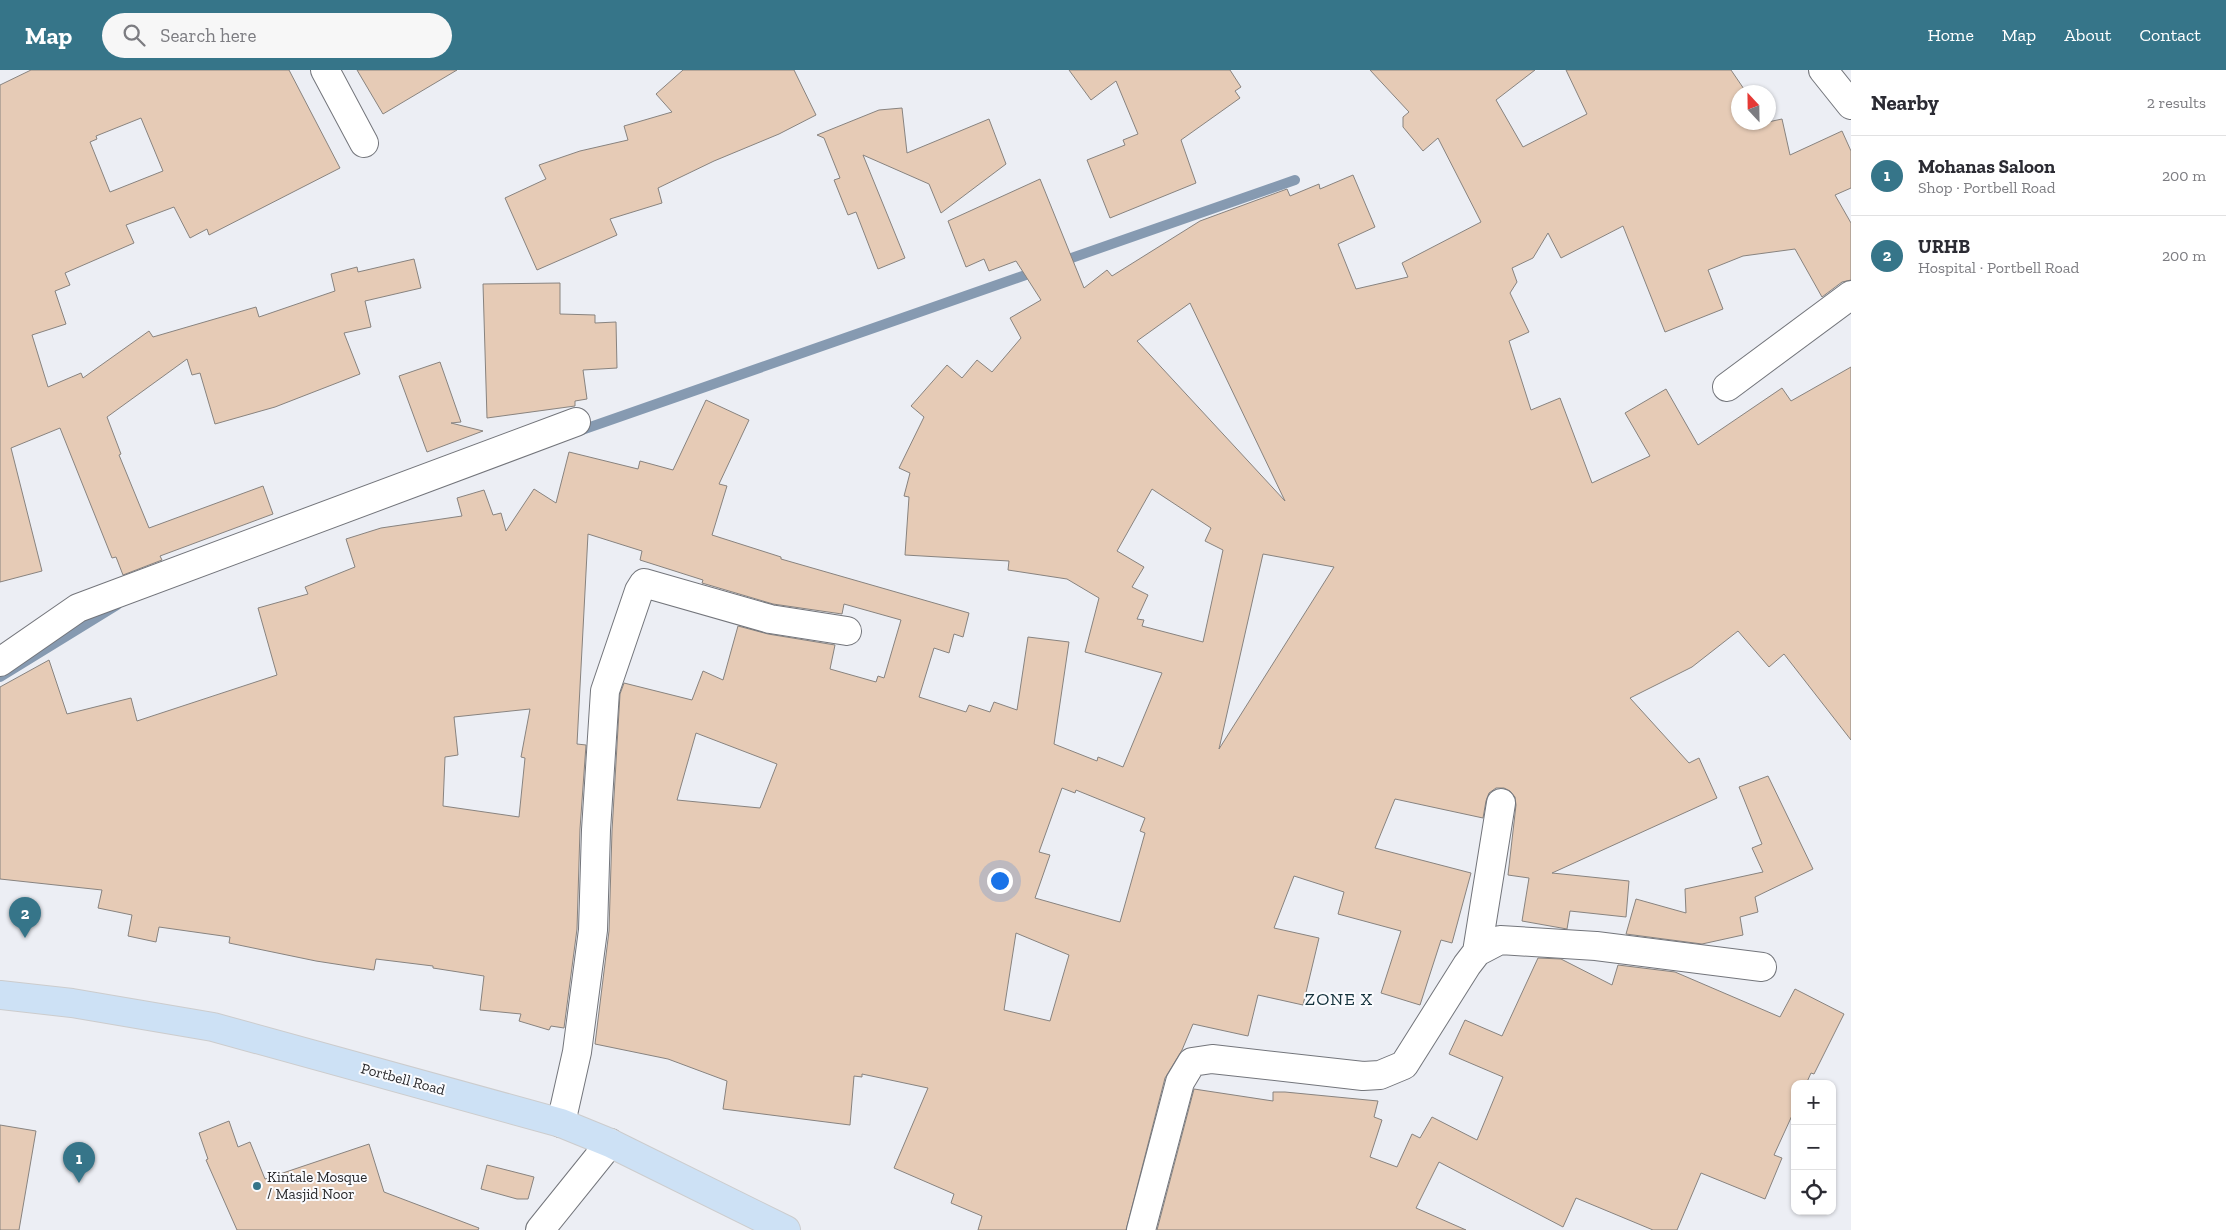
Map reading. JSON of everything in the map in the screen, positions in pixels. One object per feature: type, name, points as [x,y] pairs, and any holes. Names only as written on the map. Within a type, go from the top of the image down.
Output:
[{"type":"main road","name":"Portbell Road","points":[[0,994],[72,1003],[213,1027],[561,1123],[610,1143],[786,1230]]},
{"type":"street","points":[[325,70],[364,143]]},
{"type":"street","points":[[1823,70],[1851,106]]},
{"type":"street","points":[[1727,387],[1851,295]]},
{"type":"street","points":[[0,662],[78,608],[576,422]]},
{"type":"street","points":[[561,1123],[577,1052],[593,930],[596,830],[605,691],[639,591],[644,583],[770,619],[847,631]]},
{"type":"street","points":[[1141,1230],[1180,1082],[1192,1062],[1212,1059],[1363,1076],[1380,1075],[1404,1065],[1477,952],[1501,803]]},
{"type":"street","points":[[1477,952],[1500,940],[1596,946],[1762,967]]},
{"type":"street","points":[[540,1230],[610,1143]]},
{"type":"building","points":[[31,70],[289,70],[340,168],[209,235],[207,229],[190,238],[174,207],[126,225],[134,243],[65,273],[70,285],[55,291],[66,324],[32,335],[48,387],[81,373],[83,378],[149,331],[153,337],[256,307],[259,317],[335,291],[331,274],[357,267],[358,272],[414,259],[421,288],[365,301],[371,327],[344,333],[360,374],[275,407],[215,424],[200,373],[192,375],[187,359],[107,417],[121,454],[119,455],[149,528],[263,486],[273,514],[160,556],[162,560],[123,575],[116,557],[112,558],[60,428],[11,448],[42,571],[0,582],[0,85]],"holes":[[[141,118],[163,171],[110,192],[90,142],[97,139],[96,136]]]},
{"type":"building","points":[[357,70],[457,70],[383,114]]},
{"type":"building","points":[[683,70],[794,70],[816,115],[779,134],[714,161],[658,188],[662,203],[610,219],[617,235],[537,270],[505,198],[546,179],[539,165],[580,151],[628,140],[624,126],[672,112],[656,94]]},
{"type":"building","points":[[1069,70],[1230,70],[1241,87],[1235,91],[1240,98],[1181,140],[1196,183],[1110,218],[1087,160],[1125,145],[1123,140],[1138,134],[1116,81],[1091,100]]},
{"type":"building","points":[[1370,70],[1535,70],[1496,100],[1523,147],[1587,114],[1566,70],[1731,70],[1741,85],[1731,85],[1731,130],[1776,130],[1776,120],[1782,119],[1790,155],[1842,131],[1851,151],[1851,188],[1835,195],[1851,223],[1851,280],[1842,282],[1822,297],[1795,249],[1743,256],[1708,270],[1723,309],[1665,332],[1623,226],[1561,258],[1548,233],[1533,258],[1512,268],[1517,282],[1510,293],[1529,332],[1509,341],[1531,410],[1560,398],[1592,483],[1650,456],[1625,413],[1666,389],[1698,445],[1782,388],[1791,401],[1851,367],[1851,740],[1784,654],[1769,667],[1738,631],[1692,667],[1630,698],[1689,763],[1699,758],[1717,798],[1552,873],[1629,881],[1626,917],[1570,911],[1567,929],[1522,921],[1529,878],[1508,875],[1516,805],[1515,797],[1510,791],[1504,788],[1496,788],[1489,793],[1483,818],[1395,799],[1375,848],[1471,873],[1452,943],[1441,940],[1420,1005],[1381,993],[1401,931],[1338,914],[1344,892],[1294,876],[1274,928],[1319,938],[1303,1005],[1258,995],[1248,1036],[1193,1024],[1182,1050],[1165,1078],[1126,1230],[978,1230],[982,1216],[951,1203],[954,1194],[894,1168],[928,1088],[862,1074],[862,1077],[854,1076],[850,1125],[723,1109],[727,1081],[668,1059],[595,1044],[609,931],[612,831],[620,694],[624,683],[692,700],[703,671],[723,680],[738,626],[768,634],[835,645],[830,669],[876,682],[878,676],[884,678],[901,620],[844,604],[842,614],[773,604],[702,583],[703,580],[640,560],[642,551],[588,534],[577,744],[586,745],[580,829],[577,929],[564,1028],[551,1026],[549,1030],[519,1021],[521,1014],[480,1010],[484,976],[433,968],[433,966],[376,959],[374,970],[316,961],[229,943],[230,937],[159,927],[156,942],[128,936],[132,915],[98,908],[102,890],[0,879],[0,687],[49,660],[67,714],[131,698],[137,721],[277,675],[258,608],[308,594],[305,587],[355,567],[346,539],[381,528],[462,516],[457,498],[484,490],[493,515],[501,513],[506,531],[534,489],[556,503],[569,452],[638,469],[640,461],[673,470],[706,400],[749,420],[719,484],[727,486],[712,535],[781,557],[781,559],[969,613],[963,637],[954,634],[949,653],[934,648],[919,697],[966,712],[969,705],[990,712],[994,702],[1017,710],[1028,637],[1069,642],[1054,744],[1097,761],[1098,757],[1123,767],[1162,673],[1085,652],[1099,598],[1067,579],[1008,570],[1009,561],[905,555],[909,497],[904,496],[910,473],[899,468],[924,417],[911,406],[947,365],[962,378],[977,360],[992,372],[1021,338],[1010,318],[1041,300],[1016,261],[989,271],[984,259],[966,267],[948,221],[1040,179],[1084,288],[1107,270],[1112,276],[1200,221],[1287,189],[1290,196],[1319,184],[1320,189],[1353,175],[1375,227],[1338,244],[1356,289],[1408,277],[1402,263],[1481,222],[1438,138],[1423,151],[1403,127],[1403,117],[1409,112]],"holes":[[[1190,303],[1285,501],[1137,341]],[[1152,489],[1211,528],[1205,541],[1223,550],[1203,642],[1142,626],[1144,620],[1137,619],[1148,595],[1132,587],[1144,567],[1117,551]],[[1263,554],[1334,567],[1219,749]],[[530,709],[521,757],[525,758],[519,817],[443,806],[445,757],[458,755],[454,717]],[[696,733],[777,764],[760,808],[677,800]],[[1062,788],[1075,793],[1076,790],[1145,818],[1140,831],[1145,833],[1120,922],[1035,898],[1050,855],[1039,852]],[[1016,933],[1069,955],[1050,1021],[1004,1010]]]},
{"type":"building","points":[[902,108],[907,153],[989,119],[1006,164],[941,213],[929,184],[863,155],[905,258],[878,269],[856,212],[848,215],[834,180],[840,178],[824,138],[817,135],[879,110]]},
{"type":"building","points":[[560,283],[560,314],[595,315],[595,323],[616,322],[617,368],[583,370],[587,399],[575,401],[575,406],[487,418],[483,284]]},
{"type":"building","points":[[440,362],[461,422],[451,423],[483,431],[427,452],[399,376]]},
{"type":"building","points":[[1768,776],[1813,869],[1755,897],[1758,912],[1740,917],[1743,935],[1702,944],[1626,934],[1636,899],[1686,913],[1685,889],[1763,872],[1752,848],[1762,844],[1739,787]]},
{"type":"building","points":[[1538,958],[1561,959],[1612,985],[1618,965],[1675,972],[1780,1017],[1795,989],[1844,1014],[1814,1074],[1811,1073],[1808,1080],[1791,1080],[1791,1118],[1774,1155],[1782,1158],[1765,1199],[1701,1173],[1677,1230],[1653,1230],[1576,1198],[1563,1227],[1439,1162],[1416,1208],[1466,1230],[1157,1230],[1194,1089],[1273,1101],[1273,1092],[1285,1092],[1378,1101],[1374,1117],[1382,1120],[1370,1157],[1397,1167],[1412,1134],[1420,1138],[1432,1117],[1477,1140],[1503,1077],[1449,1054],[1465,1020],[1502,1036]]},
{"type":"building","points":[[229,1121],[238,1147],[250,1142],[265,1179],[369,1144],[384,1192],[479,1228],[478,1230],[237,1230],[206,1160],[208,1159],[199,1133]]},
{"type":"building","points":[[0,1125],[36,1131],[19,1230],[0,1230]]},
{"type":"building","points":[[487,1165],[534,1177],[528,1199],[517,1199],[481,1189]]},
{"type":"waterway","points":[[1060,262],[1295,180]]},
{"type":"waterway","points":[[576,432],[1037,271]]},
{"type":"waterway","points":[[0,677],[117,605]]},
{"type":"place","name":"URHB","points":[[25,938]]},
{"type":"place","name":"Mohanas Saloon","points":[[79,1183]]},
{"type":"place","name":"Kintale Mosque / Masjid Noor","points":[[257,1186]]},
{"type":"district","name":"ZONE X","points":[[1339,999]]}]
